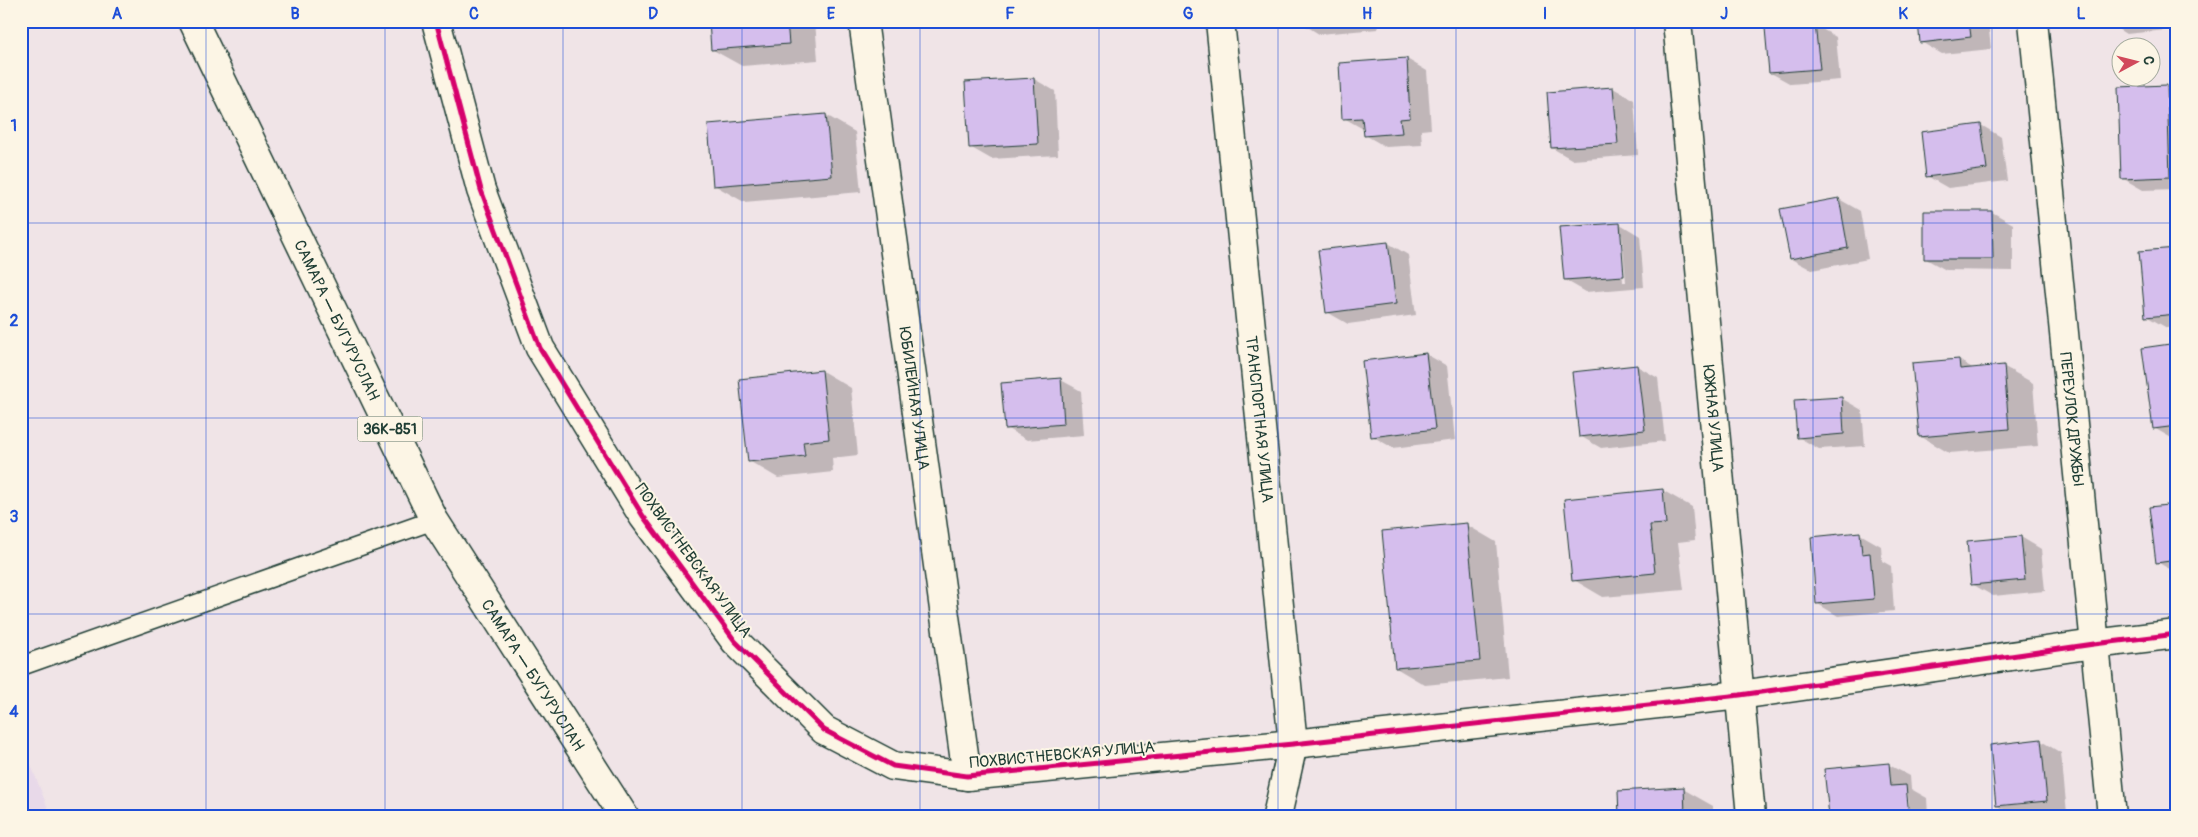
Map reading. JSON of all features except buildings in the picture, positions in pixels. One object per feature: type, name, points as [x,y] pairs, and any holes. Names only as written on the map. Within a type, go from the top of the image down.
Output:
[{"type":"street","name":"САМАРА — БУГУРУСЛАН","points":[[193,21],[434,520],[624,816]]},
{"type":"street","name":"ПОХВИСТНЕВСКАЯ УЛИЦА","points":[[436,21],[481,190],[540,348],[644,516],[735,641],[824,730],[893,766],[967,776],[1292,744],[1740,694],[2177,634]]},
{"type":"street","name":"ЮБИЛЕЙНАЯ УЛИЦА","points":[[863,21],[967,776]]},
{"type":"street","name":"ТРАНСПОРТНАЯ УЛИЦА","points":[[1220,21],[1292,744],[1277,816]]},
{"type":"street","name":"ЮЖНАЯ УЛИЦА","points":[[1677,21],[1751,816]]},
{"type":"street","name":"ПЕРЕУЛОК ДРУЖБЫ","points":[[2033,21],[2112,816]]},
{"type":"lane","points":[[21,666],[434,520]]},
{"type":"shaded area","points":[[21,740],[51,816],[21,816]]},
{"type":"cycle path","points":[[436,21],[481,190],[540,348],[643,516],[735,641],[824,730],[893,766],[967,776],[1293,744],[1740,695],[2094,644],[2177,634]]}]
